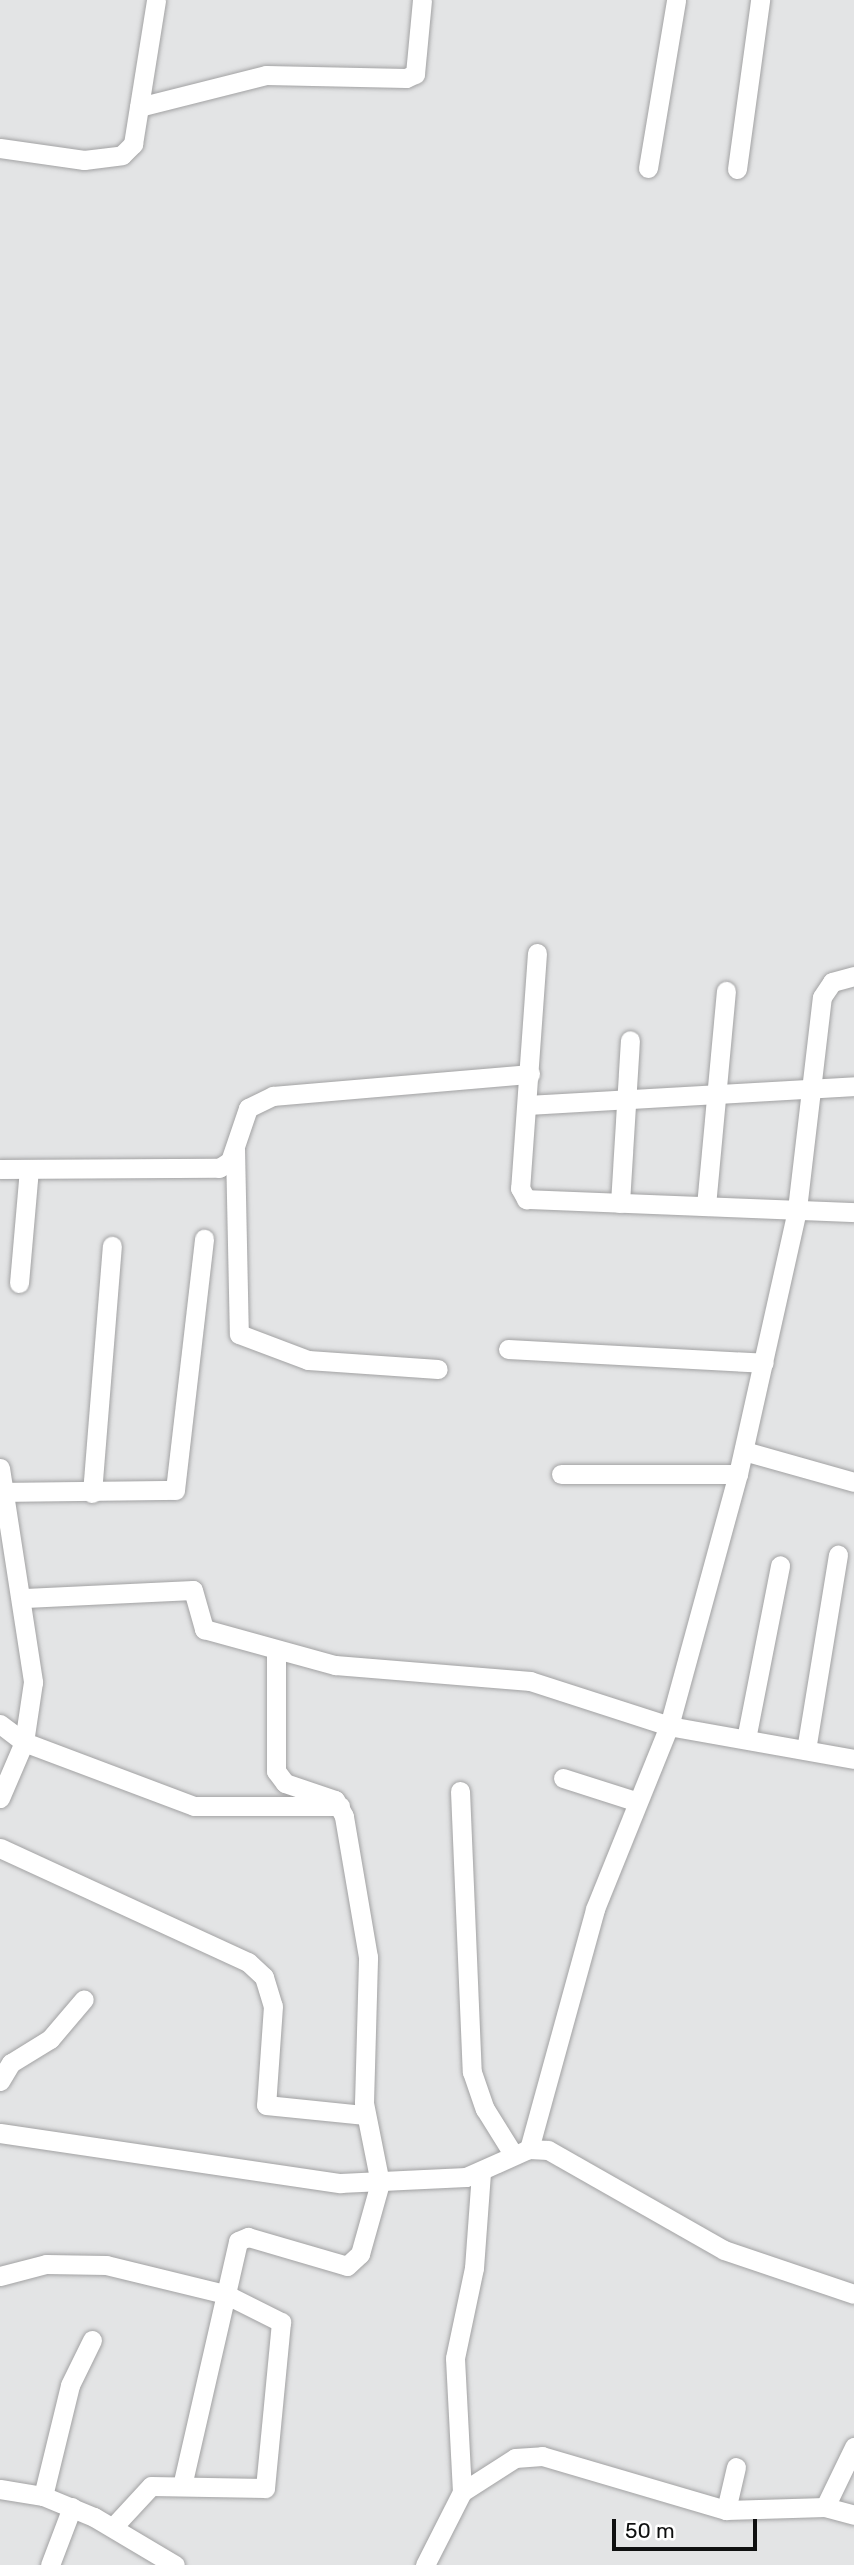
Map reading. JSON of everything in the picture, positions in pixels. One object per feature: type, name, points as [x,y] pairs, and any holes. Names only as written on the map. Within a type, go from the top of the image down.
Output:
[{"type":"street","points":[[0,148],[107,161],[133,144],[156,0]]},
{"type":"street","points":[[139,107],[265,75],[406,78],[415,74],[422,0]]},
{"type":"street","points":[[648,167],[676,0]]},
{"type":"street","points":[[737,169],[760,0]]},
{"type":"street","points":[[537,953],[522,1195],[535,1202],[854,1212]]},
{"type":"street","points":[[521,2151],[595,1909],[635,1801],[668,1726],[744,1451],[797,1209],[809,1087],[822,997],[832,982],[854,976]]},
{"type":"street","points":[[706,1206],[714,1092],[726,991]]},
{"type":"street","points":[[620,1203],[630,1040]]},
{"type":"street","points":[[0,1169],[206,1170],[230,1161],[248,1108],[273,1096],[530,1074]]},
{"type":"street","points":[[528,1105],[714,1092],[854,1086]]},
{"type":"street","points":[[235,1149],[239,1334],[307,1360],[438,1369]]},
{"type":"street","points":[[19,1283],[29,1170]]},
{"type":"street","points":[[6,1492],[163,1494],[178,1484],[204,1239]]},
{"type":"street","points":[[92,1493],[113,1247]]},
{"type":"street","points":[[508,1349],[764,1363]]},
{"type":"street","points":[[744,1451],[854,1482]]},
{"type":"street","points":[[0,1468],[25,1598],[33,1682],[24,1742],[0,1798]]},
{"type":"street","points":[[561,1474],[738,1474]]},
{"type":"street","points":[[806,1750],[838,1555]]},
{"type":"street","points":[[746,1739],[780,1565]]},
{"type":"street","points":[[25,1598],[193,1590],[200,1628],[276,1650],[359,1670],[530,1681],[668,1726],[854,1759]]},
{"type":"street","points":[[276,1650],[276,1771],[285,1783],[340,1806]]},
{"type":"street","points":[[0,1724],[24,1742],[194,1806],[340,1806]]},
{"type":"street","points":[[563,1778],[635,1801]]},
{"type":"street","points":[[460,1791],[470,2062],[485,2109],[521,2151]]},
{"type":"street","points":[[182,2486],[225,2294],[243,2237],[336,2265],[354,2261],[380,2183],[365,2115],[368,1957],[340,1806]]},
{"type":"street","points":[[0,1848],[248,1962],[264,1977],[274,2006],[266,2105],[365,2115]]},
{"type":"street","points":[[0,2081],[11,2063],[50,2039],[84,1999]]},
{"type":"street","points":[[0,2133],[288,2180],[380,2183],[481,2173],[521,2151],[548,2150],[724,2250],[854,2294]]},
{"type":"street","points":[[425,2565],[462,2492],[455,2358],[474,2268],[481,2173]]},
{"type":"street","points":[[0,2276],[71,2262],[172,2276],[225,2294],[276,2318],[283,2329],[269,2479],[256,2491],[182,2486],[144,2489],[114,2526]]},
{"type":"street","points":[[43,2496],[70,2385],[92,2340]]},
{"type":"street","points":[[825,2507],[854,2447]]},
{"type":"street","points":[[462,2492],[515,2458],[542,2456],[726,2511],[825,2507],[854,2515]]},
{"type":"street","points":[[726,2511],[736,2467]]},
{"type":"street","points":[[0,2489],[43,2496],[72,2507],[114,2526],[175,2565]]},
{"type":"street","points":[[50,2565],[72,2507]]}]
